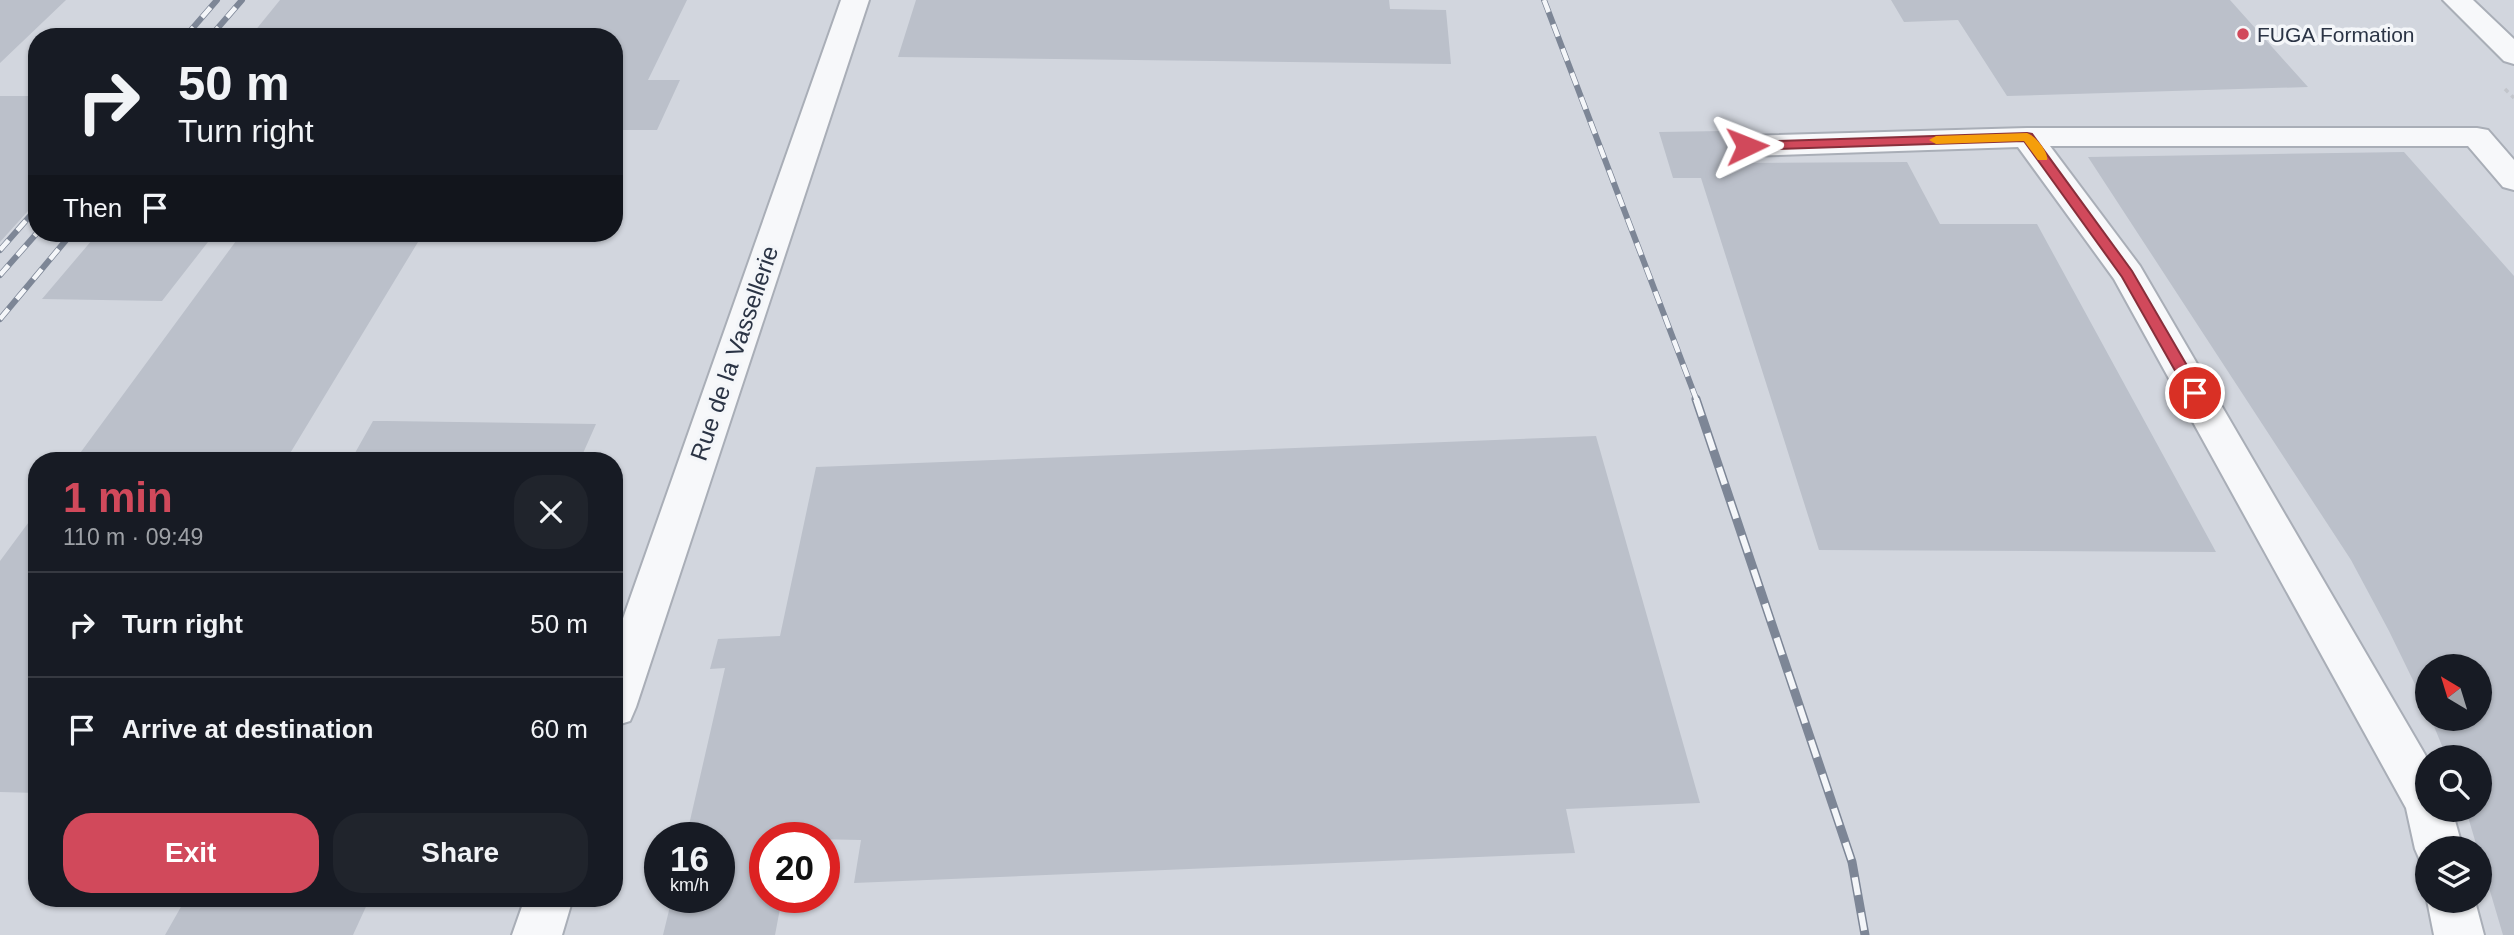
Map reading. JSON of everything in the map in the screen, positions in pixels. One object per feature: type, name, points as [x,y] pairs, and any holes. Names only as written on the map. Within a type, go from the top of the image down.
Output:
[{"type":"street","name":"Rue de la Vassellerie","points":[[623,680],[855,0]]},
{"type":"street","points":[[2457,0],[2514,55]]},
{"type":"street","points":[[2027,137],[2127,274],[2415,780]]},
{"type":"street","points":[[1747,146],[2027,137],[2477,137],[2514,180]]},
{"type":"street","points":[[537,935],[546,907]]},
{"type":"street","points":[[2454,913],[2459,935]]},
{"type":"shaded area","points":[[0,0],[2514,0],[2514,935],[0,935]]},
{"type":"building","points":[[0,0],[66,0],[37,28],[28,28],[28,36],[0,63]]},
{"type":"building","points":[[280,0],[687,0],[648,80],[680,80],[657,130],[623,130],[623,28],[257,28]]},
{"type":"building","points":[[916,0],[1389,0],[1390,9],[1446,10],[1451,64],[898,57]]},
{"type":"building","points":[[1891,0],[2230,0],[2308,87],[2007,96],[1958,20],[1904,22]]},
{"type":"building","points":[[0,96],[28,96],[28,211],[0,242]]},
{"type":"building","points":[[1723,131],[1736,163],[1907,162],[1940,224],[2037,224],[2216,552],[1819,550],[1701,178],[1673,178],[1659,132]]},
{"type":"building","points":[[2404,152],[2514,276],[2514,935],[2503,935],[2492,898],[2492,836],[2474,836],[2470,822],[2492,822],[2492,745],[2442,745],[2436,732],[2492,732],[2492,654],[2415,654],[2415,684],[2351,560],[2088,157]]},
{"type":"building","points":[[90,242],[208,242],[162,301],[42,299]]},
{"type":"building","points":[[235,242],[418,242],[291,452],[81,452]]},
{"type":"building","points":[[373,421],[596,424],[584,452],[356,452]]},
{"type":"building","points":[[1596,436],[1700,803],[1566,809],[1575,853],[854,883],[861,840],[840,840],[840,822],[749,822],[749,913],[779,913],[775,935],[663,935],[668,913],[735,913],[735,822],[690,822],[725,668],[710,669],[718,639],[780,636],[816,467]]},
{"type":"building","points":[[28,523],[28,793],[0,792],[0,561]]},
{"type":"building","points":[[181,907],[366,907],[353,935],[165,935]]},
{"type":"railway","points":[[193,28],[217,0]]},
{"type":"railway","points":[[218,28],[242,0]]},
{"type":"railway","points":[[1544,0],[1697,401]]},
{"type":"railway","points":[[0,250],[28,218]]},
{"type":"railway","points":[[0,275],[29,242]]},
{"type":"railway","points":[[0,319],[64,242]]},
{"type":"railway","points":[[1696,399],[1852,862],[1865,935]]},
{"type":"slow traffic","points":[[1936,140],[2027,137],[2042,158]]},
{"type":"place","name":"FUGA Formation","points":[[2243,34]]},
{"type":"route","points":[[1747,146],[2027,137],[2127,274],[2195,393]]}]
